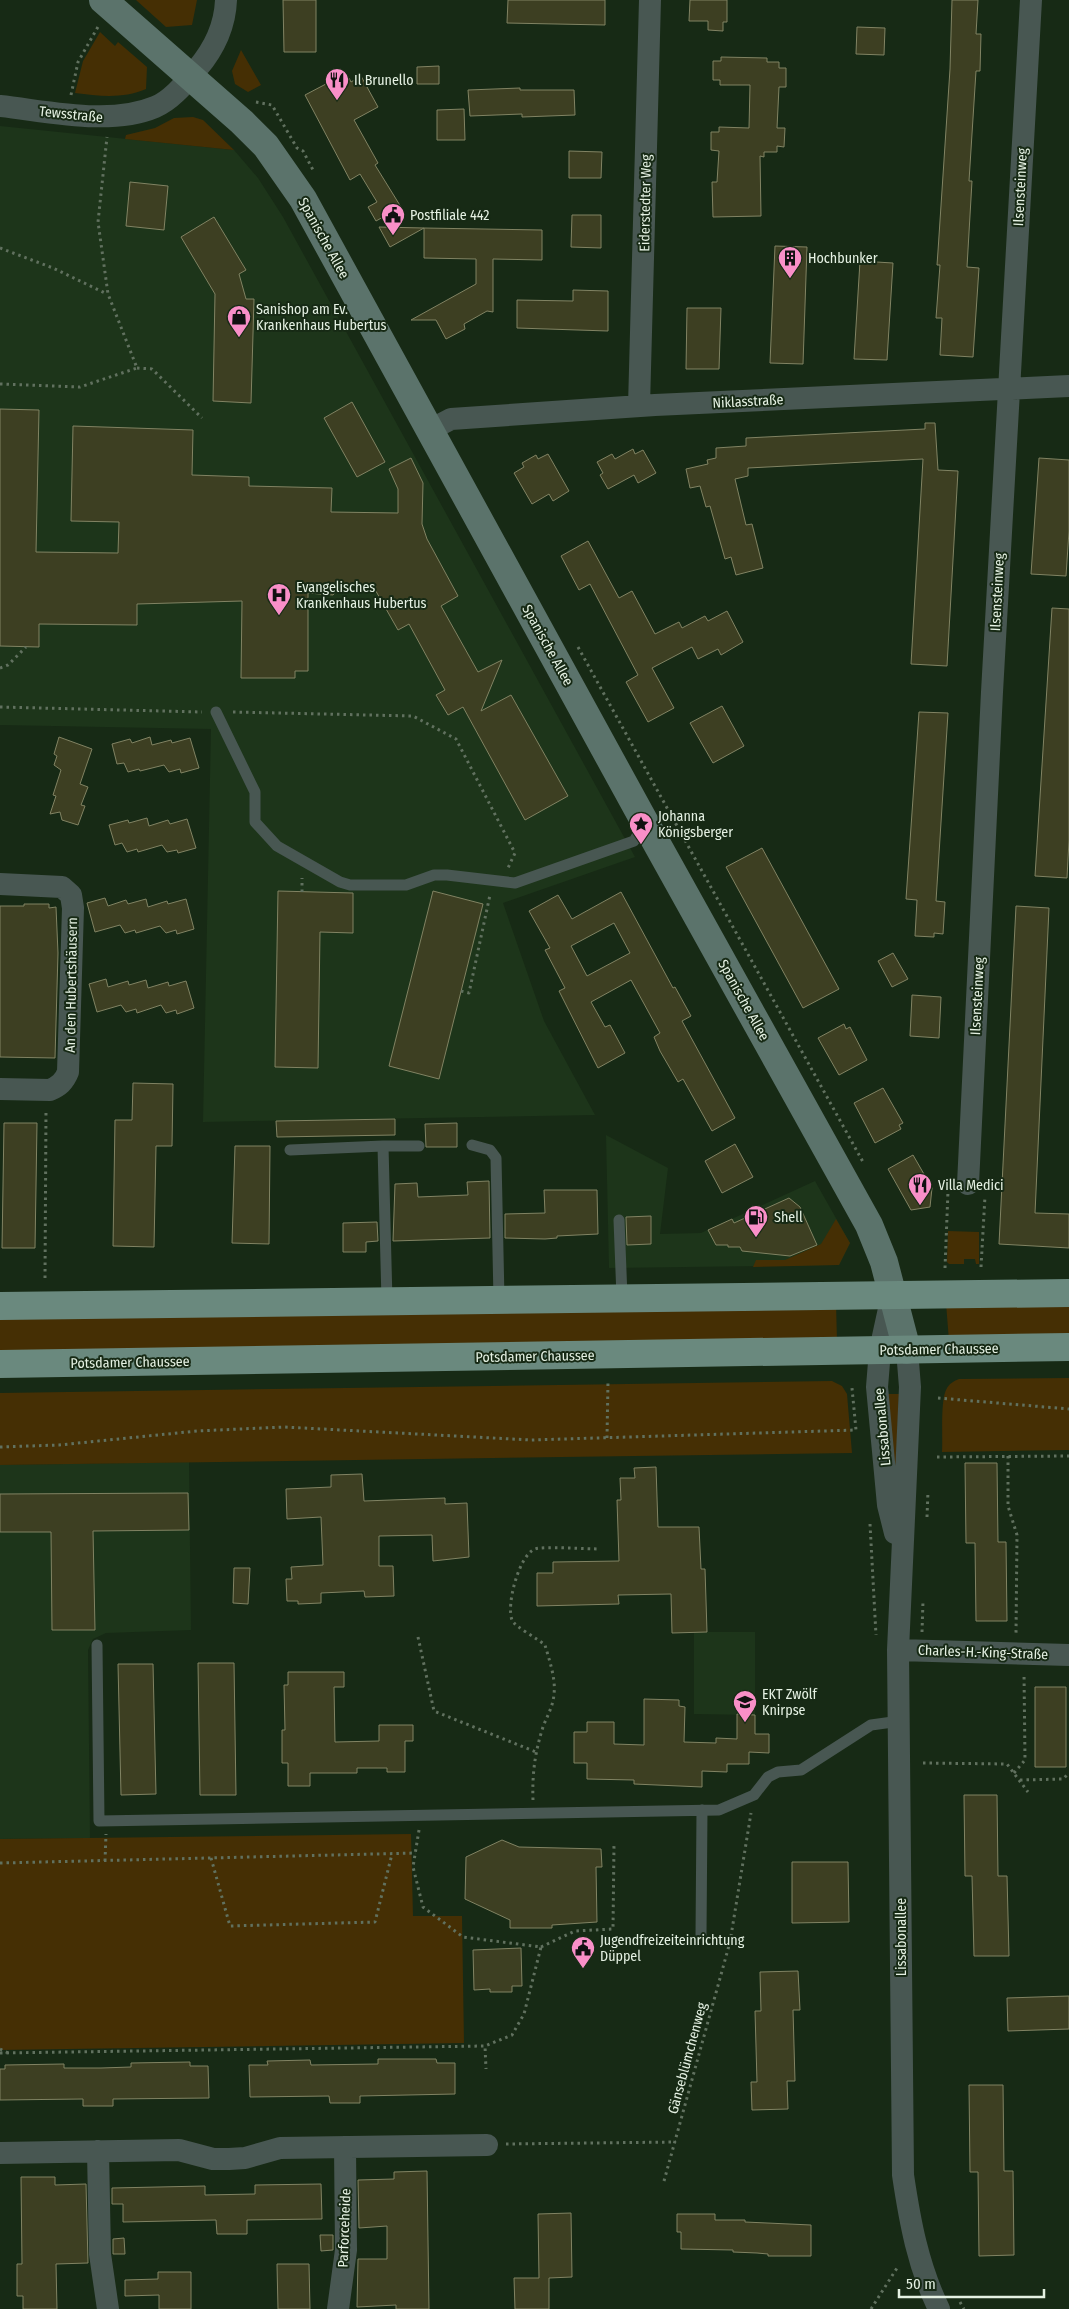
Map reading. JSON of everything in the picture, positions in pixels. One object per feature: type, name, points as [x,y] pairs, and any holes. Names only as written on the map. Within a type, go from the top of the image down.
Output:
[{"type":"main road","name":"Spanische Allee","points":[[102,11],[190,77],[242,122],[266,146],[303,199],[869,1225],[884,1262],[907,1350]]},
{"type":"main road","points":[[0,1306],[1069,1293]]},
{"type":"main road","name":"Potsdamer Chaussee","points":[[0,1364],[1069,1347]]},
{"type":"street","name":"Tewsstraße","points":[[0,106],[109,118],[138,113],[156,107],[168,99],[208,56],[220,34],[226,0]]},
{"type":"street","name":"Eiderstedter Weg","points":[[640,406],[650,0]]},
{"type":"street","name":"Ilsensteinweg","points":[[968,1184],[1008,389],[1031,0]]},
{"type":"street","name":"Niklasstraße","points":[[430,430],[451,419],[640,406],[1069,386]]},
{"type":"street","name":"An den Hubertshäusern","points":[[0,884],[62,887],[72,895],[73,908],[68,1072],[65,1080],[50,1090],[0,1089]]},
{"type":"street","name":"Lissabonallee","points":[[892,1294],[880,1350],[878,1387],[888,1505],[901,1560]]},
{"type":"street","name":"Lissabonallee","points":[[907,1350],[910,1387],[901,1560],[887,1647],[900,1721],[903,2175],[911,2228],[925,2280],[949,2305]]},
{"type":"street","name":"Charles-H.-King-Straße","points":[[887,1647],[1069,1655]]},
{"type":"street","points":[[0,2153],[180,2150],[213,2159],[229,2159],[245,2158],[280,2148],[487,2145]]},
{"type":"street","name":"Parforceheide","points":[[338,2309],[346,2250],[345,2147]]},
{"type":"street","points":[[98,2151],[100,2254],[108,2309]]},
{"type":"lane","points":[[216,712],[255,792],[255,822],[277,846],[340,882],[350,885],[406,886],[434,875],[447,875],[498,883],[515,883],[634,841],[645,822]]},
{"type":"lane","points":[[472,1145],[490,1150],[496,1158],[499,1299]]},
{"type":"lane","points":[[383,1146],[387,1301]]},
{"type":"lane","points":[[290,1150],[419,1146]]},
{"type":"lane","points":[[619,1220],[622,1298]]},
{"type":"lane","points":[[97,1645],[99,1821],[728,1808],[754,1795],[768,1777],[778,1772],[801,1770],[871,1726],[900,1721]]},
{"type":"lane","points":[[702,1810],[702,1935]]},
{"type":"path","points":[[71,96],[78,62],[102,11]]},
{"type":"path","points":[[108,134],[98,222],[108,294],[137,368]]},
{"type":"path","points":[[0,248],[53,268],[108,294]]},
{"type":"path","points":[[0,384],[80,387],[137,368],[152,369],[202,418]]},
{"type":"path","points":[[576,644],[864,1164]]},
{"type":"path","points":[[0,668],[8,665],[26,647]]},
{"type":"path","points":[[0,707],[413,716],[456,739],[515,852],[498,883],[469,993],[461,991]]},
{"type":"path","points":[[45,1278],[46,1107]]},
{"type":"path","points":[[945,1268],[949,1183],[985,1184],[981,1267]]},
{"type":"path","points":[[607,1438],[608,1381]]},
{"type":"path","points":[[0,1447],[59,1445],[197,1431],[284,1427],[531,1440],[856,1430],[852,1388]]},
{"type":"path","points":[[938,1398],[1069,1409]]},
{"type":"path","points":[[1008,1456],[1008,1506],[1017,1535],[1016,1639]]},
{"type":"path","points":[[937,1457],[1069,1456]]},
{"type":"path","points":[[869,1516],[887,1647]]},
{"type":"path","points":[[533,1813],[532,1774],[536,1752],[544,1724],[552,1709],[555,1692],[545,1644],[530,1633],[518,1628],[512,1619],[511,1602],[520,1567],[526,1557],[535,1549],[600,1549]]},
{"type":"path","points":[[418,1637],[434,1711],[536,1752]]},
{"type":"path","points":[[1014,1774],[1025,1760],[1024,1668]]},
{"type":"path","points":[[919,1771],[921,1762],[1007,1764],[1028,1792]]},
{"type":"path","points":[[1019,1780],[1063,1779],[1069,1773]]},
{"type":"path","name":"Gänseblümchenweg","points":[[664,2181],[730,1942],[754,1795]]},
{"type":"path","points":[[420,1815],[413,1867],[423,1907],[463,1937],[541,1947],[575,1931],[613,1929],[614,1844]]},
{"type":"path","points":[[105,1861],[106,1821]]},
{"type":"path","points":[[211,1858],[230,1926],[375,1922],[392,1853]]},
{"type":"path","points":[[0,1863],[416,1853]]},
{"type":"path","points":[[0,2053],[485,2046],[512,2035],[524,2014],[541,1947]]},
{"type":"path","points":[[485,2046],[486,2069]]},
{"type":"path","points":[[0,2049],[8,2053]]},
{"type":"path","points":[[487,2145],[676,2142]]},
{"type":"path","points":[[871,2309],[897,2268]]},
{"type":"path","points":[[949,2305],[964,2309]]},
{"type":"shaded area","points":[[136,0],[197,0],[192,25],[166,27]]},
{"type":"shaded area","points":[[100,32],[115,46],[118,42],[147,67],[146,89],[120,95],[102,96],[75,93],[83,61]]},
{"type":"shaded area","points":[[241,50],[261,85],[248,92],[235,84],[232,71]]},
{"type":"shaded area","points":[[193,117],[203,120],[234,150],[125,139],[126,135],[155,128],[174,118]]},
{"type":"shaded area","name":"Evangelisches Krankenhaus Hubertus","points":[[0,126],[234,150],[258,178],[283,217],[635,857],[503,903],[544,1021],[595,1115],[203,1122],[211,729],[0,725]]},
{"type":"shaded area","points":[[606,1135],[668,1168],[660,1234],[701,1233],[815,1181],[850,1243],[839,1265],[609,1268]]},
{"type":"shaded area","points":[[836,1219],[850,1243],[839,1265],[753,1267],[756,1260],[785,1260],[821,1244]]},
{"type":"shaded area","points":[[948,1231],[979,1232],[979,1264],[976,1264],[975,1259],[964,1259],[964,1264],[949,1264],[947,1262]]},
{"type":"shaded area","points":[[1069,1301],[1069,1339],[949,1341],[946,1303]]},
{"type":"shaded area","points":[[836,1302],[837,1342],[0,1354],[0,1315]]},
{"type":"shaded area","points":[[1069,1378],[1069,1450],[942,1452],[943,1401],[947,1388],[954,1381],[959,1379]]},
{"type":"shaded area","points":[[832,1381],[842,1386],[847,1394],[852,1453],[0,1465],[0,1393]]},
{"type":"shaded area","points":[[884,1394],[899,1394],[895,1489]]},
{"type":"shaded area","points":[[189,1462],[191,1630],[106,1633],[93,1639],[88,1650],[90,1838],[0,1839],[0,1465]]},
{"type":"shaded area","points":[[694,1632],[755,1632],[755,1715],[694,1714]]},
{"type":"shaded area","points":[[411,1834],[413,1916],[462,1916],[464,2043],[0,2050],[0,1839]]},
{"type":"building","points":[[283,0],[316,0],[316,52],[284,52]]},
{"type":"building","points":[[508,0],[605,0],[605,25],[507,23]]},
{"type":"building","points":[[690,0],[727,0],[727,22],[723,22],[723,31],[708,30],[708,21],[689,21]]},
{"type":"building","points":[[952,0],[978,0],[976,34],[981,34],[980,71],[976,71],[969,181],[972,181],[967,267],[979,268],[973,357],[940,355],[942,318],[936,318],[940,265],[937,265],[950,69]]},
{"type":"building","points":[[857,27],[885,28],[884,55],[856,54]]},
{"type":"building","points":[[721,57],[767,58],[767,62],[779,62],[779,68],[786,68],[786,87],[779,87],[777,128],[785,128],[784,147],[777,146],[777,152],[764,152],[764,157],[760,156],[761,216],[713,217],[712,182],[717,182],[719,151],[711,150],[711,132],[719,132],[719,127],[749,128],[750,85],[720,85],[720,80],[713,80],[713,61],[721,61]]},
{"type":"building","points":[[439,66],[439,84],[417,84],[417,67]]},
{"type":"building","points":[[343,75],[345,80],[349,78],[351,82],[361,76],[378,107],[354,120],[378,163],[375,165],[401,207],[376,221],[368,207],[377,202],[360,174],[350,180],[305,95]]},
{"type":"building","points":[[520,88],[520,90],[574,90],[575,115],[522,117],[522,114],[470,116],[468,90]]},
{"type":"building","points":[[464,109],[465,140],[437,140],[437,110]]},
{"type":"building","points":[[569,151],[602,152],[601,178],[569,178]]},
{"type":"building","points":[[130,182],[168,186],[164,230],[126,226]]},
{"type":"building","points":[[572,215],[601,215],[601,248],[571,247]]},
{"type":"building","points":[[214,217],[246,270],[239,274],[246,299],[254,299],[251,403],[213,401],[215,294],[181,237]]},
{"type":"building","points":[[379,227],[424,228],[390,247]]},
{"type":"building","points":[[424,228],[542,230],[542,260],[493,259],[493,312],[487,311],[464,324],[465,329],[446,339],[436,320],[411,320],[476,284],[476,259],[424,258]]},
{"type":"building","points":[[775,246],[807,247],[803,364],[770,363]]},
{"type":"building","points":[[860,261],[893,263],[887,360],[854,359]]},
{"type":"building","points":[[573,290],[608,291],[608,331],[517,328],[517,300],[573,301]]},
{"type":"building","points":[[687,308],[721,308],[719,369],[686,369]]},
{"type":"building","points":[[352,402],[385,462],[357,477],[324,418]]},
{"type":"building","points":[[0,409],[39,410],[36,552],[118,553],[119,522],[71,521],[73,426],[193,430],[192,475],[249,477],[249,486],[332,488],[331,512],[398,513],[398,489],[389,469],[411,458],[423,483],[422,524],[427,539],[458,596],[441,606],[478,672],[502,660],[481,711],[511,695],[568,796],[525,820],[463,707],[448,715],[436,695],[445,690],[409,624],[398,630],[373,586],[340,586],[333,595],[308,593],[308,671],[295,671],[295,678],[241,678],[242,601],[137,604],[137,625],[39,624],[39,647],[0,646]]},
{"type":"building","points":[[925,423],[935,423],[938,470],[958,471],[947,666],[911,664],[923,459],[748,468],[748,476],[735,479],[746,525],[752,524],[763,568],[736,575],[731,557],[725,559],[710,506],[706,507],[700,486],[690,488],[686,469],[708,464],[707,460],[716,458],[716,448],[746,446],[746,438],[925,429]]},
{"type":"building","points":[[633,449],[635,454],[643,450],[656,473],[638,483],[634,475],[608,489],[600,475],[603,473],[597,462],[612,454],[615,459]]},
{"type":"building","points":[[548,454],[569,491],[553,501],[549,494],[532,504],[514,473],[524,467],[522,463],[536,455],[538,459]]},
{"type":"building","points":[[1039,458],[1069,460],[1069,531],[1066,576],[1031,574]]},
{"type":"building","points":[[588,541],[619,598],[632,591],[655,634],[679,622],[682,628],[705,616],[708,621],[727,611],[743,642],[721,655],[718,649],[698,659],[692,647],[652,668],[674,708],[648,722],[626,682],[638,675],[590,584],[579,590],[561,556]]},
{"type":"building","points":[[1052,608],[1069,609],[1069,840],[1067,878],[1035,876]]},
{"type":"building","points":[[722,706],[744,746],[713,763],[690,723]]},
{"type":"building","points":[[919,712],[948,713],[936,901],[945,902],[943,934],[934,933],[934,937],[915,936],[917,900],[906,899]]},
{"type":"building","points":[[59,737],[92,749],[80,784],[88,787],[81,805],[85,806],[78,825],[62,820],[60,812],[50,814],[56,796],[53,795],[61,770],[54,765],[57,756],[54,754]]},
{"type":"building","points":[[150,737],[152,745],[171,740],[172,743],[190,738],[199,768],[181,773],[180,769],[169,772],[164,765],[128,772],[124,763],[117,764],[112,744],[130,739],[132,743]]},
{"type":"building","points":[[147,818],[149,826],[168,820],[170,824],[187,819],[196,848],[178,853],[177,850],[167,852],[162,845],[138,852],[137,849],[127,852],[122,843],[115,845],[109,825],[128,820],[129,823]]},
{"type":"building","points":[[762,848],[839,989],[803,1008],[726,867]]},
{"type":"building","points":[[278,891],[353,893],[353,933],[320,932],[318,1068],[275,1067]]},
{"type":"building","points":[[433,891],[483,904],[439,1079],[389,1066]]},
{"type":"building","points":[[621,892],[673,988],[675,987],[691,1016],[682,1021],[735,1118],[712,1131],[683,1079],[678,1082],[660,1051],[654,1037],[660,1033],[631,980],[591,1002],[605,1027],[610,1025],[625,1053],[598,1068],[559,991],[565,988],[545,950],[550,948],[529,911],[558,895],[572,919]],"holes":[[[614,923],[630,953],[587,976],[571,946]]]},
{"type":"building","points":[[105,898],[108,906],[126,900],[128,904],[146,899],[148,907],[167,901],[168,904],[186,899],[194,929],[177,934],[176,930],[166,933],[160,926],[136,933],[135,930],[125,933],[120,925],[95,932],[87,903]]},
{"type":"building","points":[[24,904],[49,904],[49,908],[56,907],[58,953],[55,1058],[0,1057],[0,906],[24,906]]},
{"type":"building","points":[[1016,906],[1049,908],[1035,1213],[1069,1214],[1069,1248],[999,1244]]},
{"type":"building","points":[[893,953],[908,979],[892,987],[878,961]]},
{"type":"building","points":[[106,979],[108,987],[128,981],[129,985],[146,980],[148,988],[168,982],[169,986],[186,981],[194,1008],[177,1014],[176,1010],[166,1013],[161,1005],[137,1013],[136,1009],[126,1012],[121,1005],[97,1012],[89,984]]},
{"type":"building","points":[[912,995],[941,997],[939,1038],[910,1036]]},
{"type":"building","points":[[844,1024],[846,1029],[850,1027],[867,1060],[839,1075],[818,1038]]},
{"type":"building","points":[[133,1083],[173,1084],[172,1146],[156,1146],[154,1247],[113,1246],[115,1120],[132,1120]]},
{"type":"building","points":[[883,1088],[903,1123],[899,1125],[901,1129],[875,1143],[854,1103]]},
{"type":"building","points":[[395,1119],[395,1135],[277,1137],[276,1121]]},
{"type":"building","points":[[4,1123],[37,1123],[35,1248],[2,1248]]},
{"type":"building","points":[[457,1123],[457,1147],[426,1147],[425,1124]]},
{"type":"building","points":[[735,1144],[753,1177],[722,1193],[705,1161]]},
{"type":"building","points":[[235,1146],[270,1146],[269,1244],[232,1243]]},
{"type":"building","points":[[913,1155],[932,1188],[930,1207],[911,1210],[888,1169]]},
{"type":"building","points":[[489,1181],[490,1238],[393,1241],[395,1184],[417,1183],[418,1197],[468,1195],[467,1182]]},
{"type":"building","points":[[544,1190],[597,1190],[598,1234],[557,1236],[557,1238],[545,1239],[505,1238],[505,1214],[545,1213]]},
{"type":"building","points":[[789,1198],[800,1207],[817,1245],[790,1256],[742,1251],[740,1247],[716,1245],[708,1230],[732,1219],[734,1223]]},
{"type":"building","points":[[651,1216],[651,1244],[627,1245],[626,1217]]},
{"type":"building","points":[[377,1222],[378,1241],[366,1242],[366,1252],[343,1252],[343,1223]]},
{"type":"building","points":[[965,1463],[997,1463],[998,1542],[1006,1542],[1007,1621],[976,1621],[975,1543],[966,1543]]},
{"type":"building","points":[[656,1467],[658,1527],[699,1527],[701,1569],[705,1569],[707,1632],[672,1633],[671,1594],[618,1595],[619,1604],[537,1606],[537,1573],[553,1573],[553,1562],[619,1561],[617,1500],[621,1500],[620,1478],[635,1478],[634,1468]]},
{"type":"building","points":[[362,1474],[364,1501],[445,1498],[445,1504],[467,1503],[469,1557],[433,1561],[432,1535],[379,1536],[379,1566],[393,1566],[394,1596],[365,1597],[364,1591],[321,1593],[321,1603],[298,1604],[298,1601],[287,1601],[286,1579],[292,1579],[291,1567],[323,1565],[321,1517],[287,1519],[286,1489],[331,1487],[331,1475]]},
{"type":"building","points":[[188,1493],[189,1530],[93,1531],[95,1630],[52,1630],[51,1532],[0,1532],[0,1494]]},
{"type":"building","points":[[234,1568],[250,1568],[248,1604],[233,1603]]},
{"type":"building","points":[[198,1663],[234,1663],[236,1795],[200,1795]]},
{"type":"building","points":[[118,1664],[153,1664],[156,1794],[121,1795]]},
{"type":"building","points":[[288,1672],[344,1672],[344,1687],[334,1687],[335,1742],[379,1741],[379,1725],[413,1725],[413,1741],[405,1741],[405,1772],[387,1772],[387,1768],[357,1768],[357,1773],[310,1773],[310,1786],[288,1786],[288,1763],[282,1763],[282,1730],[285,1730],[284,1685],[288,1685]]},
{"type":"building","points":[[1035,1687],[1066,1687],[1066,1767],[1035,1767]]},
{"type":"building","points":[[644,1699],[679,1700],[679,1706],[685,1707],[684,1742],[716,1743],[716,1738],[737,1739],[737,1714],[755,1715],[755,1734],[769,1734],[769,1753],[749,1752],[749,1764],[727,1764],[727,1772],[702,1771],[702,1787],[634,1784],[634,1780],[587,1779],[587,1763],[574,1763],[574,1732],[587,1732],[587,1722],[614,1722],[614,1744],[644,1745]]},
{"type":"building","points":[[964,1795],[997,1795],[998,1876],[1007,1876],[1009,1956],[974,1956],[972,1876],[965,1876]]},
{"type":"building","points":[[502,1840],[519,1847],[601,1849],[602,1867],[596,1867],[597,1922],[552,1925],[552,1928],[510,1928],[510,1920],[465,1899],[466,1857]]},
{"type":"building","points":[[792,1862],[848,1862],[849,1922],[792,1923]]},
{"type":"building","points":[[521,1948],[522,1986],[512,1986],[512,1992],[490,1992],[490,1989],[474,1990],[473,1950]]},
{"type":"building","points":[[798,1971],[800,2010],[793,2010],[795,2081],[787,2081],[788,2109],[752,2110],[751,2082],[757,2082],[755,2011],[761,2011],[760,1972]]},
{"type":"building","points":[[1069,1996],[1069,2029],[1008,2031],[1007,1998]]},
{"type":"building","points":[[378,2059],[436,2059],[437,2063],[455,2063],[455,2094],[360,2096],[360,2103],[330,2103],[329,2096],[250,2097],[249,2065],[268,2065],[267,2061],[310,2060],[311,2065],[378,2064]]},
{"type":"building","points":[[190,2062],[190,2066],[208,2066],[209,2098],[113,2099],[113,2106],[83,2106],[83,2099],[0,2100],[0,2069],[5,2069],[5,2065],[64,2064],[64,2068],[101,2068],[131,2067],[131,2063]]},
{"type":"building","points":[[969,2085],[1003,2085],[1004,2171],[1013,2171],[1014,2255],[979,2256],[978,2172],[970,2172]]},
{"type":"building","points":[[427,2171],[429,2309],[396,2309],[396,2305],[357,2307],[358,2259],[387,2259],[387,2226],[359,2228],[358,2180],[394,2179],[394,2172]]},
{"type":"building","points":[[21,2177],[55,2177],[55,2185],[86,2184],[88,2263],[56,2264],[57,2309],[23,2309],[23,2296],[17,2296],[17,2264],[22,2264]]},
{"type":"building","points":[[321,2184],[322,2219],[247,2220],[247,2234],[217,2234],[216,2220],[123,2222],[123,2204],[112,2204],[112,2188],[205,2186],[205,2195],[255,2194],[255,2185]]},
{"type":"building","points":[[571,2213],[572,2277],[549,2278],[549,2309],[515,2309],[514,2278],[539,2278],[538,2214]]},
{"type":"building","points":[[677,2214],[715,2214],[715,2220],[745,2220],[745,2222],[811,2225],[811,2256],[768,2256],[768,2254],[733,2252],[733,2250],[681,2249],[681,2232],[677,2232]]},
{"type":"building","points":[[320,2235],[333,2235],[333,2250],[321,2251]]},
{"type":"building","points":[[124,2238],[125,2254],[113,2254],[113,2239]]},
{"type":"building","points":[[277,2264],[309,2264],[310,2309],[278,2309]]},
{"type":"building","points":[[158,2272],[191,2272],[191,2309],[159,2309],[159,2295],[125,2296],[125,2280],[158,2279]]},
{"type":"place","name":"Il Brunello","points":[[337,101]]},
{"type":"place","name":"Postfiliale 442","points":[[393,236]]},
{"type":"place","name":"Hochbunker","points":[[790,279]]},
{"type":"place","name":"Sanishop am Ev. Krankenhaus Hubertus","points":[[239,338]]},
{"type":"place","name":"Evangelisches Krankenhaus Hubertus","points":[[279,616]]},
{"type":"place","name":"Johanna Königsberger","points":[[641,845]]},
{"type":"place","name":"Villa Medici","points":[[920,1206]]},
{"type":"place","name":"Shell","points":[[756,1238]]},
{"type":"place","name":"EKT Zwölf Knirpse","points":[[745,1723]]},
{"type":"place","name":"Jugendfreizeiteinrichtung Düppel","points":[[583,1969]]}]
